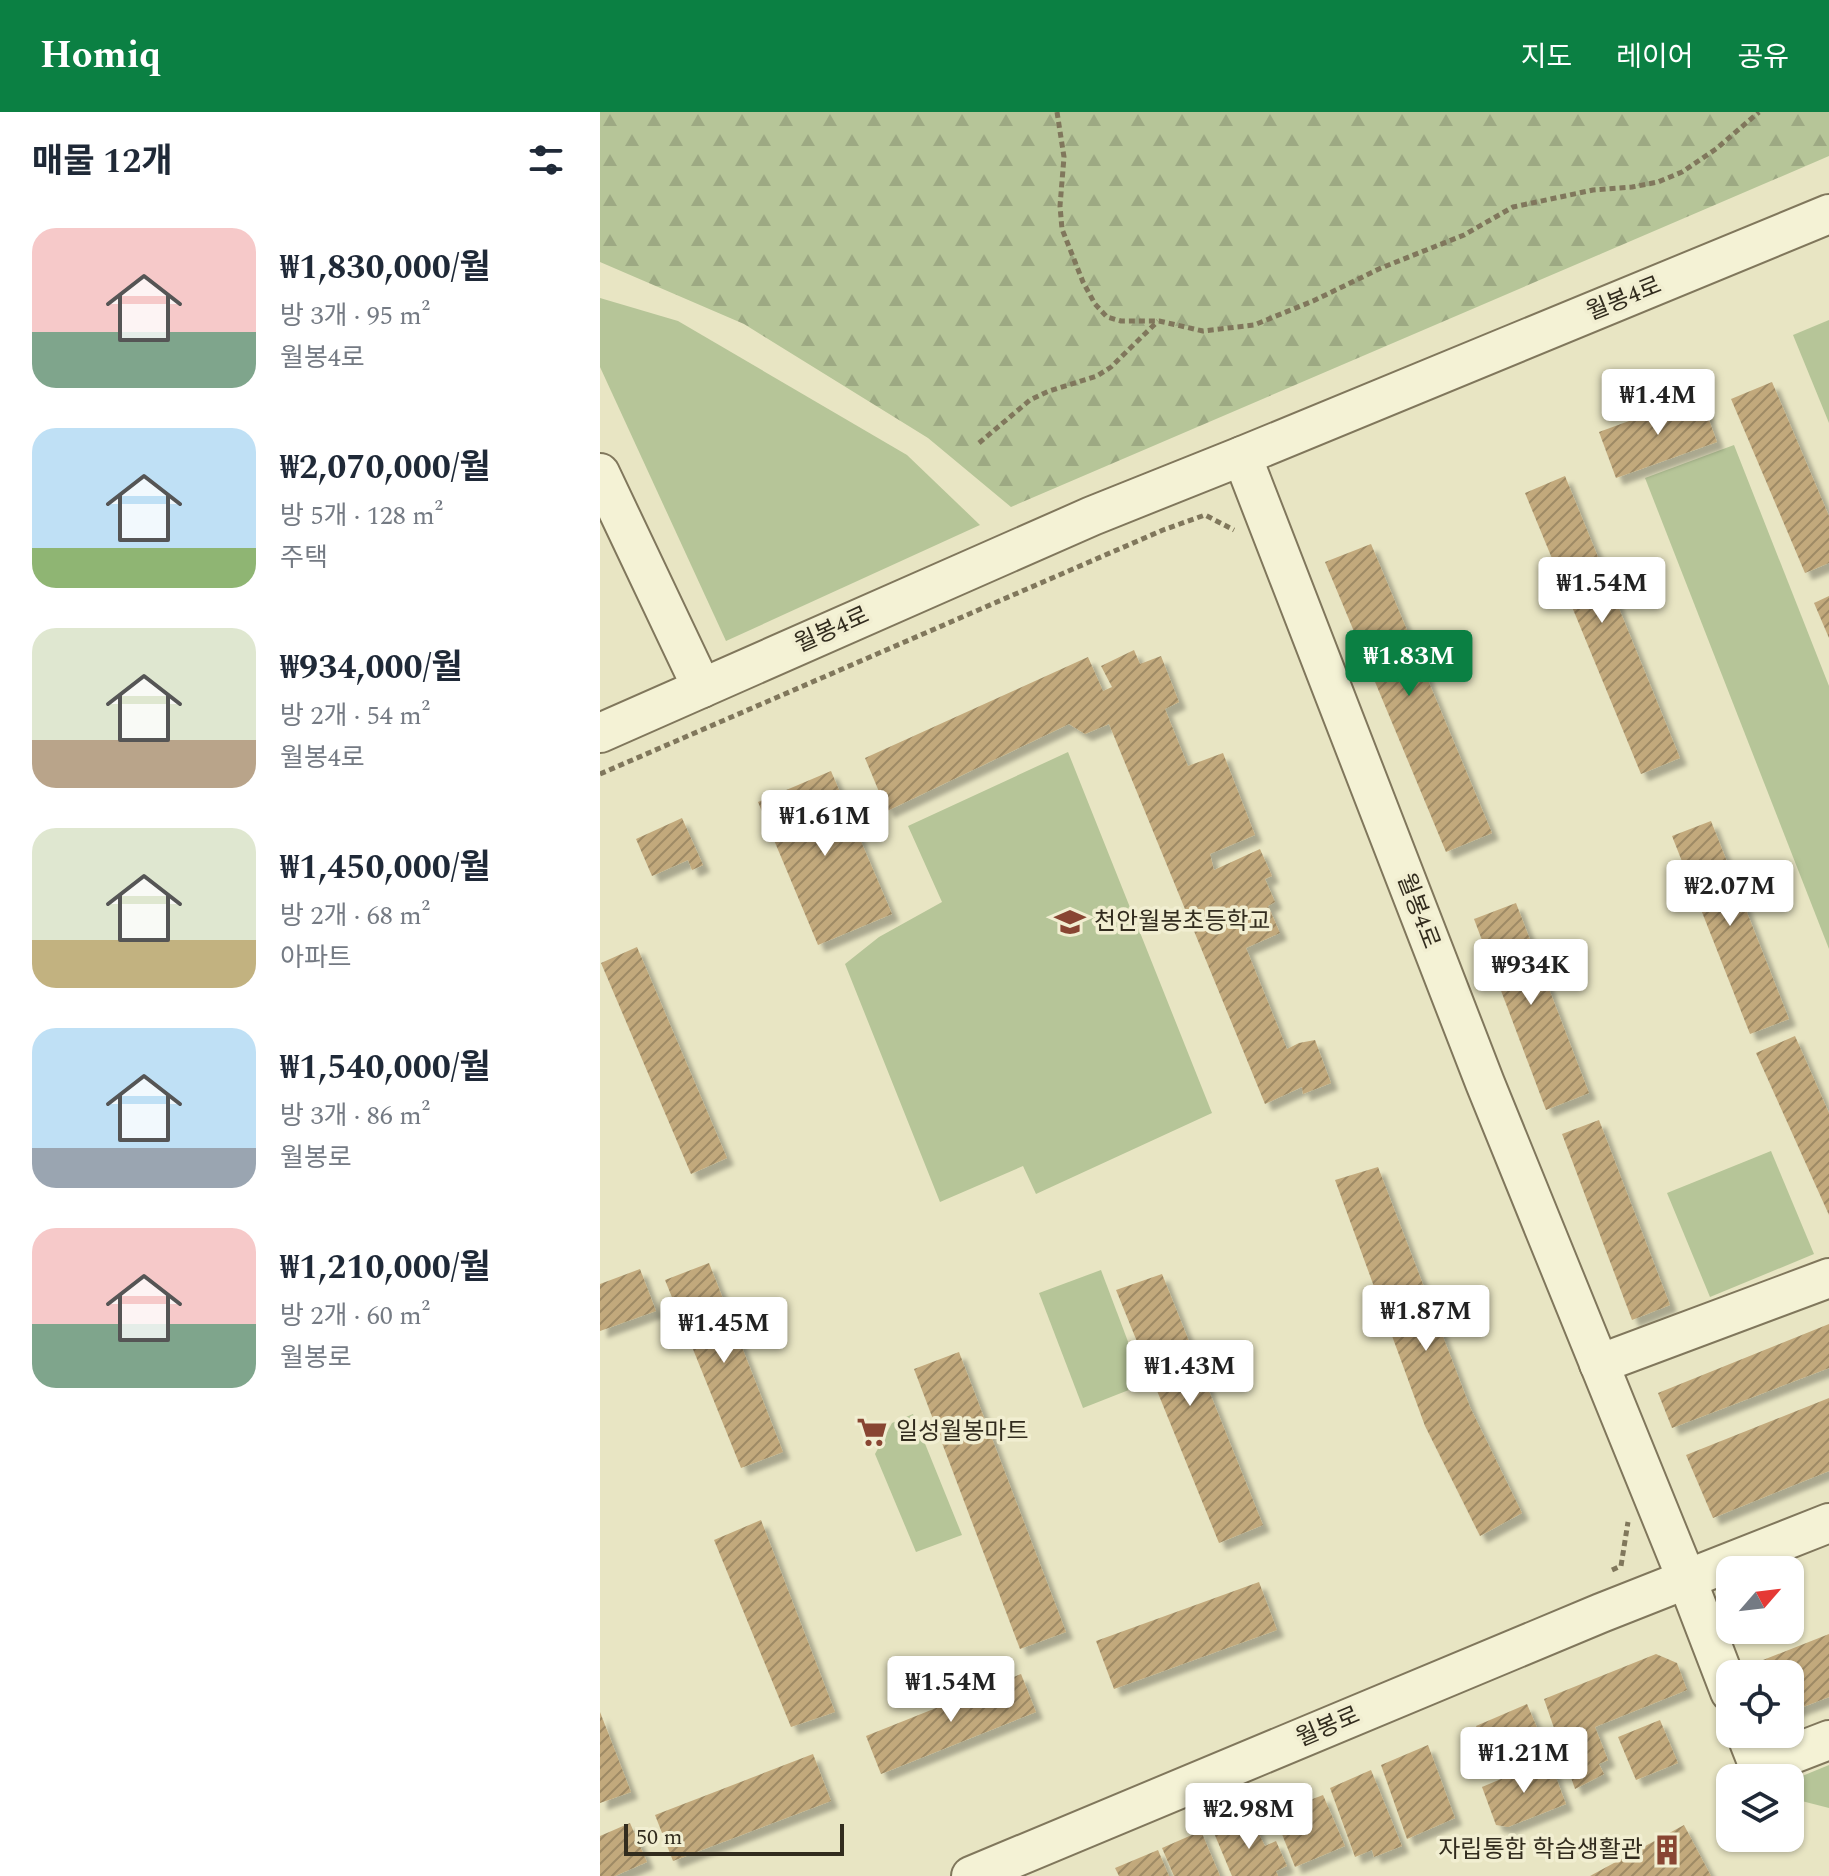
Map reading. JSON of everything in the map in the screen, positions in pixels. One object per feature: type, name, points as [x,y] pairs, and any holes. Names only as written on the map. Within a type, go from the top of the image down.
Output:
[{"type":"street","name":"월봉4로","points":[[600,733],[1092,516],[1829,214]]},
{"type":"street","name":"월봉4로","points":[[1242,456],[1485,1083],[1599,1364]]},
{"type":"street","points":[[600,473],[702,688]]},
{"type":"street","points":[[1718,1660],[1599,1364],[1829,1278]]},
{"type":"street","name":"월봉로","points":[[971,1876],[1601,1613],[1829,1523]]},
{"type":"street","points":[[1752,1748],[1759,1767],[1829,1740]]},
{"type":"path","points":[[1057,112],[1064,157],[1062,229],[1095,304],[1107,317],[1121,321],[1159,321],[1203,331],[1254,325],[1464,235],[1513,207],[1593,190],[1658,182],[1682,172],[1716,149],[1759,112]]},
{"type":"path","points":[[979,443],[1030,400],[1097,376],[1111,367],[1159,321]]},
{"type":"path","points":[[600,774],[1163,530],[1205,515],[1237,531]]},
{"type":"path","points":[[1601,1613],[1589,1579],[1621,1566],[1628,1522]]},
{"type":"green space","points":[[600,112],[1829,112],[1829,156],[1011,507],[928,438],[744,324],[600,262]]},
{"type":"green space","points":[[600,298],[678,321],[907,455],[980,525],[726,641],[600,367]]},
{"type":"green space","points":[[1829,320],[1829,423],[1793,335]]},
{"type":"green space","points":[[1734,445],[1829,686],[1829,949],[1645,478]]},
{"type":"green space","points":[[1068,752],[1212,1113],[1036,1194],[1023,1166],[940,1202],[845,964],[879,937],[942,902],[908,826]]},
{"type":"green space","points":[[1771,1151],[1814,1254],[1710,1297],[1667,1193]]},
{"type":"green space","points":[[1101,1270],[1144,1384],[1083,1408],[1039,1293]]},
{"type":"green space","points":[[913,1414],[962,1535],[916,1552],[875,1454],[892,1423]]},
{"type":"green space","points":[[1829,1765],[1829,1808],[1804,1802],[1804,1775]]},
{"type":"building","points":[[1772,382],[1829,516],[1829,563],[1805,573],[1731,399]]},
{"type":"building","points":[[1700,395],[1717,442],[1616,478],[1599,432]]},
{"type":"building","points":[[1565,476],[1680,758],[1641,774],[1525,493]]},
{"type":"building","points":[[1371,544],[1492,833],[1446,852],[1325,562]]},
{"type":"building","points":[[1829,596],[1829,638],[1814,603]]},
{"type":"building","points":[[1134,650],[1140,664],[1161,656],[1179,702],[1165,709],[1188,766],[1223,753],[1255,835],[1210,854],[1214,870],[1260,849],[1272,876],[1265,879],[1275,902],[1268,906],[1280,933],[1246,948],[1287,1049],[1315,1040],[1331,1083],[1303,1094],[1302,1087],[1265,1104],[1109,724],[1085,734],[1069,724],[887,811],[865,758],[1088,657],[1103,691],[1112,687],[1101,666]]},
{"type":"building","points":[[831,771],[892,914],[818,945],[758,802]]},
{"type":"building","points":[[682,818],[703,865],[692,870],[688,860],[652,876],[636,839]]},
{"type":"building","points":[[1711,821],[1789,1019],[1750,1034],[1672,836]]},
{"type":"building","points":[[1516,903],[1589,1093],[1546,1110],[1474,919]]},
{"type":"building","points":[[637,947],[727,1158],[691,1174],[601,963]]},
{"type":"building","points":[[1795,1036],[1829,1113],[1829,1215],[1756,1053]]},
{"type":"building","points":[[1599,1120],[1670,1305],[1632,1320],[1562,1134]]},
{"type":"building","points":[[1378,1167],[1470,1407],[1522,1513],[1480,1536],[1425,1426],[1335,1180]]},
{"type":"building","points":[[709,1263],[783,1452],[741,1468],[665,1280]]},
{"type":"building","points":[[640,1269],[656,1311],[600,1331],[600,1284]]},
{"type":"building","points":[[1162,1274],[1263,1525],[1219,1543],[1116,1290]]},
{"type":"building","points":[[1829,1324],[1829,1368],[1672,1428],[1658,1393]]},
{"type":"building","points":[[959,1352],[1066,1632],[1020,1649],[914,1369]]},
{"type":"building","points":[[1829,1398],[1829,1471],[1713,1518],[1686,1455]]},
{"type":"building","points":[[761,1520],[835,1712],[791,1727],[714,1540]]},
{"type":"building","points":[[1259,1582],[1277,1630],[1114,1689],[1096,1641]]},
{"type":"building","points":[[1829,1634],[1829,1697],[1804,1707],[1804,1660],[1763,1660]]},
{"type":"building","points":[[1656,1654],[1677,1663],[1687,1690],[1595,1727],[1608,1760],[1599,1764],[1604,1774],[1575,1789],[1544,1699]]},
{"type":"building","points":[[1021,1674],[1036,1712],[881,1774],[866,1736]]},
{"type":"building","points":[[1527,1704],[1547,1751],[1497,1774],[1476,1726]]},
{"type":"building","points":[[600,1712],[631,1792],[600,1803]]},
{"type":"building","points":[[1660,1720],[1678,1763],[1636,1780],[1618,1737]]},
{"type":"building","points":[[1428,1745],[1455,1818],[1407,1839],[1381,1765]]},
{"type":"building","points":[[813,1754],[831,1801],[673,1861],[655,1815]]},
{"type":"building","points":[[1549,1759],[1566,1804],[1508,1827],[1496,1825],[1482,1787]]},
{"type":"building","points":[[1371,1770],[1402,1846],[1374,1857],[1372,1850],[1355,1857],[1330,1788]]},
{"type":"building","points":[[1323,1795],[1345,1846],[1295,1867],[1274,1814]]},
{"type":"building","points":[[1251,1818],[1265,1846],[1276,1841],[1287,1866],[1276,1871],[1278,1876],[1232,1876],[1214,1833]]},
{"type":"building","points":[[630,1823],[647,1862],[615,1876],[600,1876],[600,1836]]},
{"type":"building","name":"자립통합 학습생활관","points":[[1684,1825],[1711,1876],[1590,1876]]},
{"type":"building","points":[[1201,1831],[1220,1876],[1174,1876],[1162,1848]]},
{"type":"building","points":[[1158,1850],[1169,1876],[1119,1876],[1115,1868]]},
{"type":"place","name":"천안월봉초등학교","points":[[1070,922]]},
{"type":"place","name":"일성월봉마트","points":[[872,1432]]},
{"type":"place","name":"자립통합 학습생활관","points":[[1667,1850]]}]
